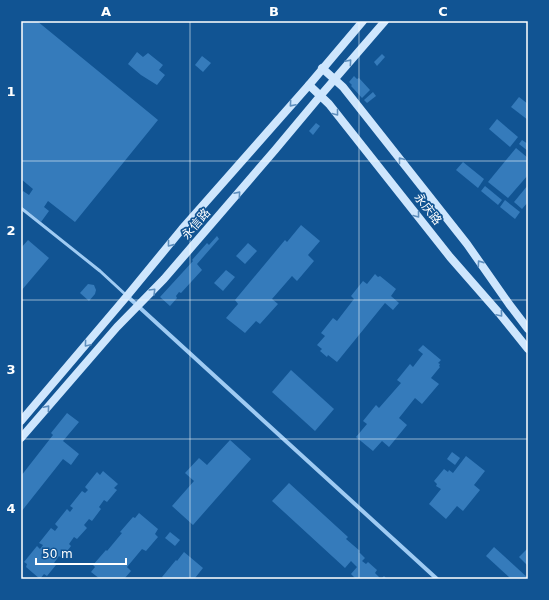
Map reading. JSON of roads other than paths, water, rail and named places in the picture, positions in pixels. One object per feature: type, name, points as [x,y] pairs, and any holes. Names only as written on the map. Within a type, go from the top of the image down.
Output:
[{"type":"street","name":"永信路","points":[[21,421],[182,229],[309,85],[363,21]]},
{"type":"street","name":"永信路","points":[[21,438],[117,327],[170,274],[320,95],[385,21]]},
{"type":"street","name":"永庆路","points":[[322,68],[343,87],[467,244],[509,304],[528,328]]},
{"type":"street","name":"永庆路","points":[[309,85],[329,104],[450,257],[528,349]]},
{"type":"street","points":[[127,296],[437,579]]},
{"type":"lane","points":[[21,208],[100,270],[127,296]]}]
